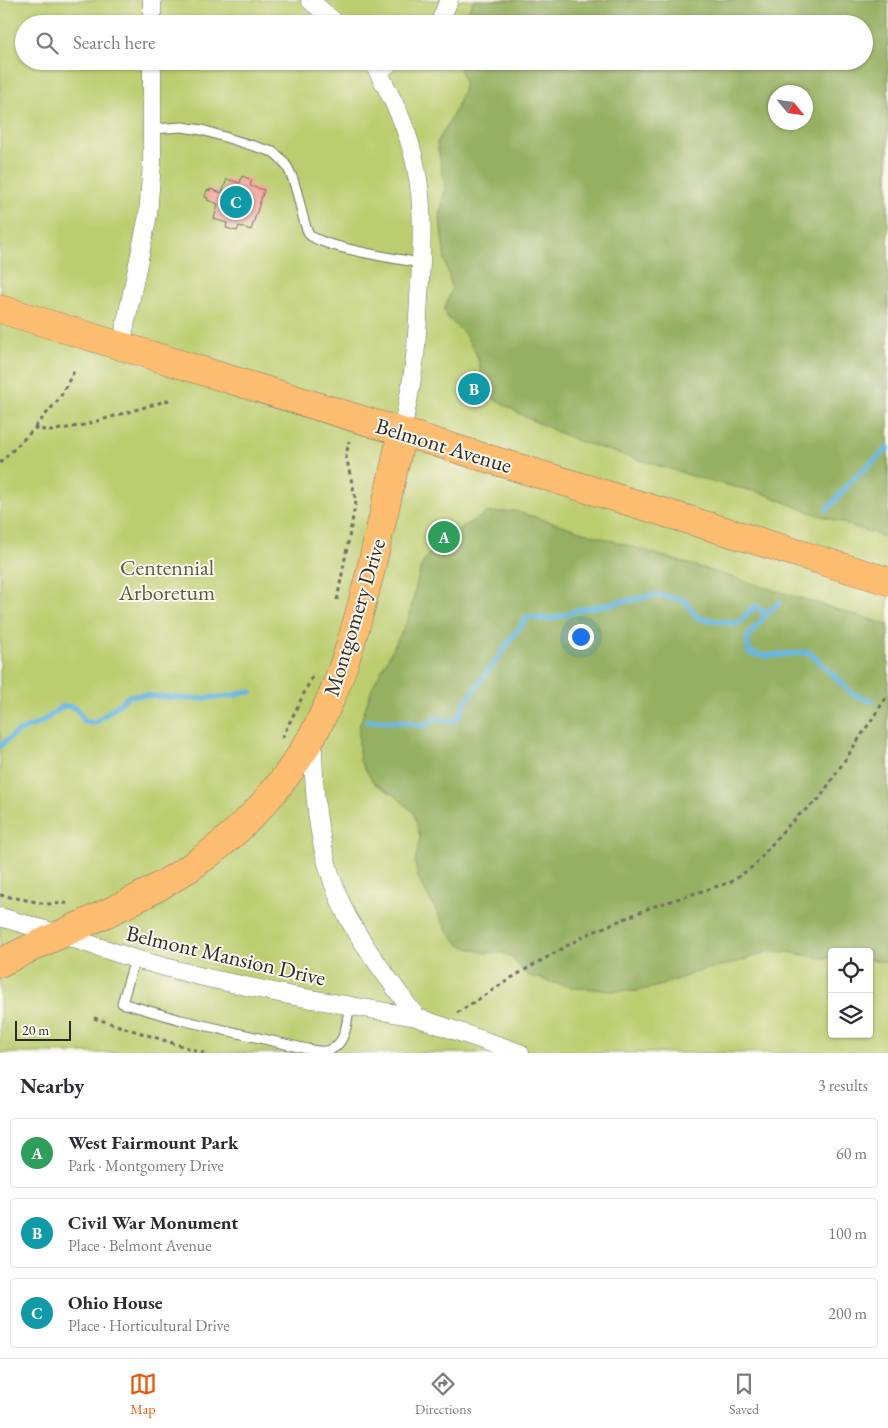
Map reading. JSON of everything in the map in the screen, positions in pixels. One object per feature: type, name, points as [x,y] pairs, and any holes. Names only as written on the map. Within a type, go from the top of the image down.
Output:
[{"type":"main road","name":"Belmont Avenue","points":[[0,309],[888,581]]},
{"type":"main road","name":"Montgomery Drive","points":[[0,963],[147,893],[191,867],[212,852],[257,811],[279,785],[313,735],[338,682],[357,622],[402,432]]},
{"type":"street","points":[[152,0],[152,15]]},
{"type":"street","points":[[310,0],[327,15]]},
{"type":"street","points":[[443,15],[449,0]]},
{"type":"street","points":[[121,346],[148,215],[153,129],[152,70]]},
{"type":"street","points":[[383,70],[406,127],[416,163],[422,205],[422,263],[414,364],[402,432]]},
{"type":"street","points":[[313,735],[313,776],[316,814],[336,892],[362,940],[416,1016]]},
{"type":"street","name":"Belmont Mansion Drive","points":[[0,917],[60,934],[135,959],[203,977],[248,987],[416,1016],[520,1053]]},
{"type":"lane","points":[[153,129],[182,127],[202,130],[273,152],[282,159],[290,170],[306,229],[316,240],[392,259],[422,263]]},
{"type":"lane","points":[[135,959],[122,1004],[181,1020],[307,1049],[331,1050],[338,1044],[344,1034],[349,1005]]},
{"type":"path","points":[[0,463],[35,428],[59,399],[74,371]]},
{"type":"path","points":[[35,428],[50,431],[84,425],[169,400]]},
{"type":"path","points":[[336,605],[356,501],[346,456],[349,441]]},
{"type":"path","points":[[279,743],[314,673]]},
{"type":"path","points":[[441,1026],[464,1008],[516,975],[586,935],[652,908],[731,882],[755,865],[782,832],[819,799],[888,695]]},
{"type":"path","points":[[0,895],[47,904],[63,905],[77,902]]},
{"type":"path","points":[[94,1018],[204,1053]]},
{"type":"green space","name":"Centennial Arboretum","points":[[0,0],[888,0],[888,1053],[0,1053]]},
{"type":"green space","points":[[474,0],[888,0],[888,538],[807,511],[762,493],[709,481],[578,441],[525,417],[490,396],[483,386],[475,351],[463,332],[447,317],[444,310],[452,289],[445,260],[440,220],[445,187],[437,143],[456,109],[464,87],[460,70],[873,70],[873,15],[466,15]]},
{"type":"green space","points":[[515,511],[888,625],[888,963],[873,960],[873,948],[828,948],[828,958],[787,952],[767,952],[732,964],[706,969],[656,987],[637,991],[611,991],[573,988],[527,975],[510,956],[502,953],[485,953],[460,945],[448,932],[419,880],[415,863],[420,837],[414,813],[396,796],[374,783],[360,761],[359,727],[372,688],[408,620],[421,566],[430,552],[457,530],[486,513]]},
{"type":"building","points":[[242,176],[252,180],[250,186],[264,190],[251,230],[239,226],[237,231],[226,228],[227,223],[214,219],[218,204],[207,200],[208,198],[205,197],[207,190],[210,191],[210,189],[222,193],[227,179],[240,183]]},
{"type":"waterway","points":[[827,510],[850,482],[888,448]]},
{"type":"waterway","points":[[367,721],[404,722],[420,725],[427,725],[434,719],[454,721],[459,716],[464,704],[527,617],[551,619],[578,610],[657,595],[684,600],[698,618],[737,624],[755,606],[767,613],[779,603]]},
{"type":"waterway","points":[[767,613],[747,638],[749,653],[767,656],[809,652],[854,695],[872,701]]},
{"type":"waterway","points":[[0,746],[17,732],[40,723],[62,707],[76,708],[85,722],[95,723],[129,696],[143,695],[191,699],[251,692]]},
{"type":"place","name":"Ohio House","points":[[236,202]]},
{"type":"place","name":"Civil War Monument","points":[[474,389]]},
{"type":"place","name":"West Fairmount Park","points":[[444,537]]}]
